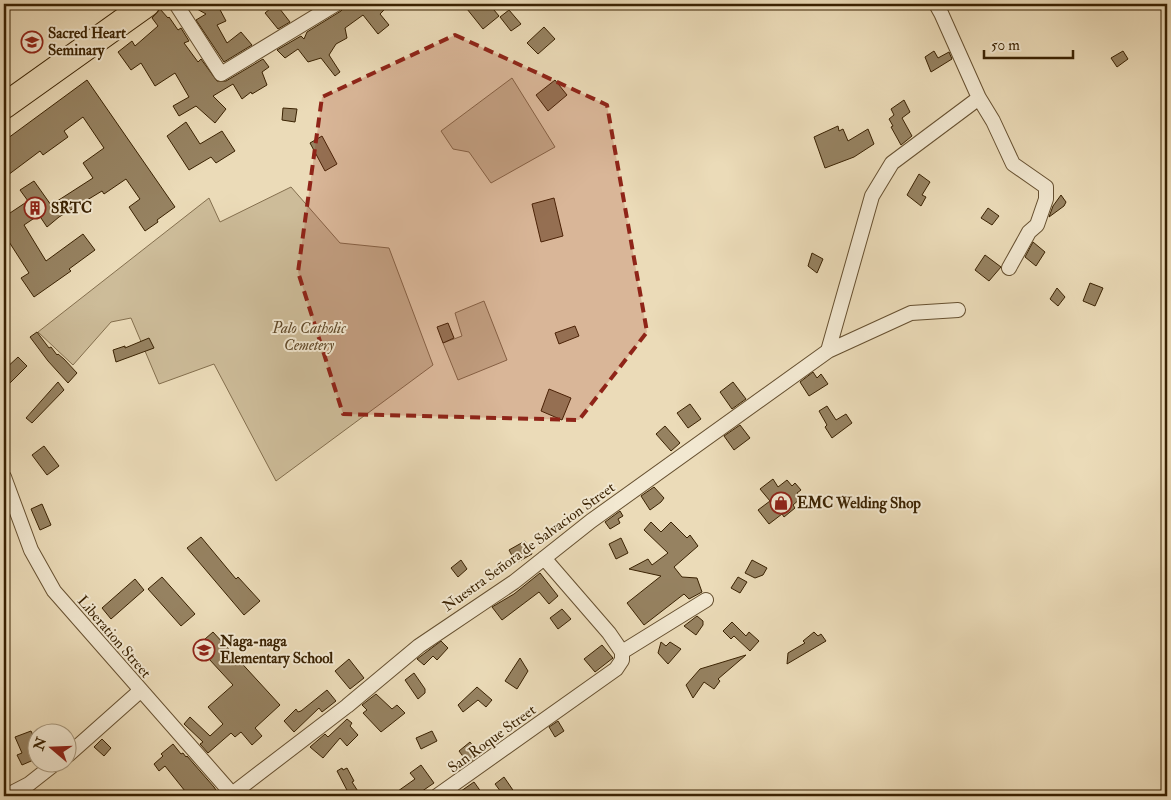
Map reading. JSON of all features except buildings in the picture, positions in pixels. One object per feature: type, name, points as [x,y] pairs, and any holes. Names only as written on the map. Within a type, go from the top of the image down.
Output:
[{"type":"highway","points":[[4,106],[147,4]]},
{"type":"street","points":[[176,4],[221,74],[336,4]]},
{"type":"street","points":[[936,4],[1012,164],[1046,186],[1046,199],[1036,225],[1029,232],[1009,268]]},
{"type":"street","points":[[828,351],[872,196],[892,164],[979,98]]},
{"type":"street","name":"Nuestra Señora de Salvacion Street","points":[[233,795],[348,706],[419,646],[514,582],[591,521],[828,351],[910,313],[958,310]]},
{"type":"street","name":"Liberation Street","points":[[4,477],[31,550],[54,592],[233,795]]},
{"type":"street","points":[[544,558],[609,633],[622,652],[706,600]]},
{"type":"street","name":"San Roque Street","points":[[437,796],[616,670],[622,660],[622,652]]},
{"type":"street","points":[[78,746],[140,691]]},
{"type":"street","points":[[6,796],[29,784],[45,772]]},
{"type":"highlighted area","points":[[455,35],[607,105],[647,332],[579,420],[343,414],[298,272],[322,97]]},
{"type":"green space","points":[[512,78],[555,147],[491,183],[469,152],[453,149],[441,131]]},
{"type":"green space","name":"Palo Catholic Cemetery","points":[[291,187],[340,243],[389,248],[433,365],[276,481],[214,364],[159,384],[131,318],[111,322],[73,365],[38,332],[209,198],[220,222]]},
{"type":"green space","points":[[484,301],[507,360],[458,380],[443,343],[462,336],[455,313]]},
{"type":"place","name":"Sacred Heart Seminary","points":[[32,42]]},
{"type":"place","name":"SRTC","points":[[35,208]]},
{"type":"place","name":"EMC Welding Shop","points":[[781,503]]},
{"type":"place","name":"Naga-naga Elementary School","points":[[204,650]]}]
